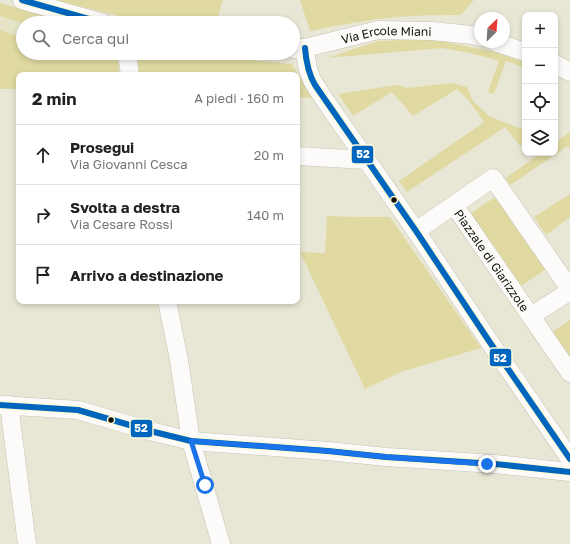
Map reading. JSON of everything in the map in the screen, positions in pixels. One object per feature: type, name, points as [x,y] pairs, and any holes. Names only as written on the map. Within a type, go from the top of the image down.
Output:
[{"type":"street","points":[[22,0],[78,16]]},
{"type":"street","name":"Via Ercole Miani","points":[[300,49],[378,30],[432,30],[474,36]]},
{"type":"street","points":[[510,47],[522,51]]},
{"type":"street","points":[[300,51],[307,65],[312,81],[416,231],[570,459]]},
{"type":"street","points":[[128,60],[130,72]]},
{"type":"street","points":[[558,66],[570,72]]},
{"type":"street","points":[[300,156],[366,160]]},
{"type":"street","name":"Piazzale di Giarizzole","points":[[416,231],[493,178],[570,290],[531,316]]},
{"type":"street","name":"Piazzale di Giarizzole","points":[[454,205],[570,373]]},
{"type":"street","points":[[168,304],[179,360],[191,441],[221,544]]},
{"type":"street","points":[[27,544],[4,405],[78,410],[150,431],[191,441],[328,451],[386,457],[495,464],[570,472]]},
{"type":"shaded area","points":[[54,0],[223,0],[218,16],[119,16]]},
{"type":"shaded area","points":[[300,0],[474,0],[461,15],[386,18],[310,31]]},
{"type":"shaded area","points":[[0,3],[44,16],[16,16],[16,21],[0,16]]},
{"type":"shaded area","points":[[0,16],[16,21],[16,36],[0,30]]},
{"type":"shaded area","points":[[0,30],[16,36],[16,60],[118,60],[119,72],[16,72],[16,89],[0,89]]},
{"type":"shaded area","points":[[432,39],[494,52],[522,60],[522,67],[506,61],[494,94],[488,92],[499,61],[470,53],[442,48],[327,58],[378,41]]},
{"type":"shaded area","points":[[138,60],[248,60],[292,64],[297,72],[139,72]]},
{"type":"shaded area","points":[[300,77],[313,98],[300,97]]},
{"type":"shaded area","points":[[451,83],[467,87],[473,101],[489,116],[519,128],[522,128],[522,144],[520,146],[505,127],[407,192],[399,181],[484,122],[469,101],[457,89],[413,116],[392,92],[353,116],[338,94],[397,85],[408,88]]},
{"type":"shaded area","points":[[570,132],[570,149],[568,146],[558,153],[558,141]]},
{"type":"shaded area","points":[[537,156],[553,156],[510,185],[506,178]]},
{"type":"shaded area","points":[[570,194],[570,217],[546,235],[534,217]]},
{"type":"shaded area","points":[[497,196],[546,269],[520,287],[471,213]]},
{"type":"shaded area","points":[[327,216],[390,217],[481,348],[401,372],[365,389],[300,252],[325,253]]},
{"type":"shaded area","points":[[570,320],[570,358],[552,332]]},
{"type":"transit line","name":"52","points":[[22,0],[78,16]]},
{"type":"transit line","name":"52","points":[[305,48],[308,67],[315,85],[416,231],[570,459]]},
{"type":"transit line","name":"52","points":[[0,405],[78,410],[150,431],[191,441],[328,451],[386,457],[495,464],[570,472]]},
{"type":"route","points":[[205,485],[191,441],[487,464]]}]
